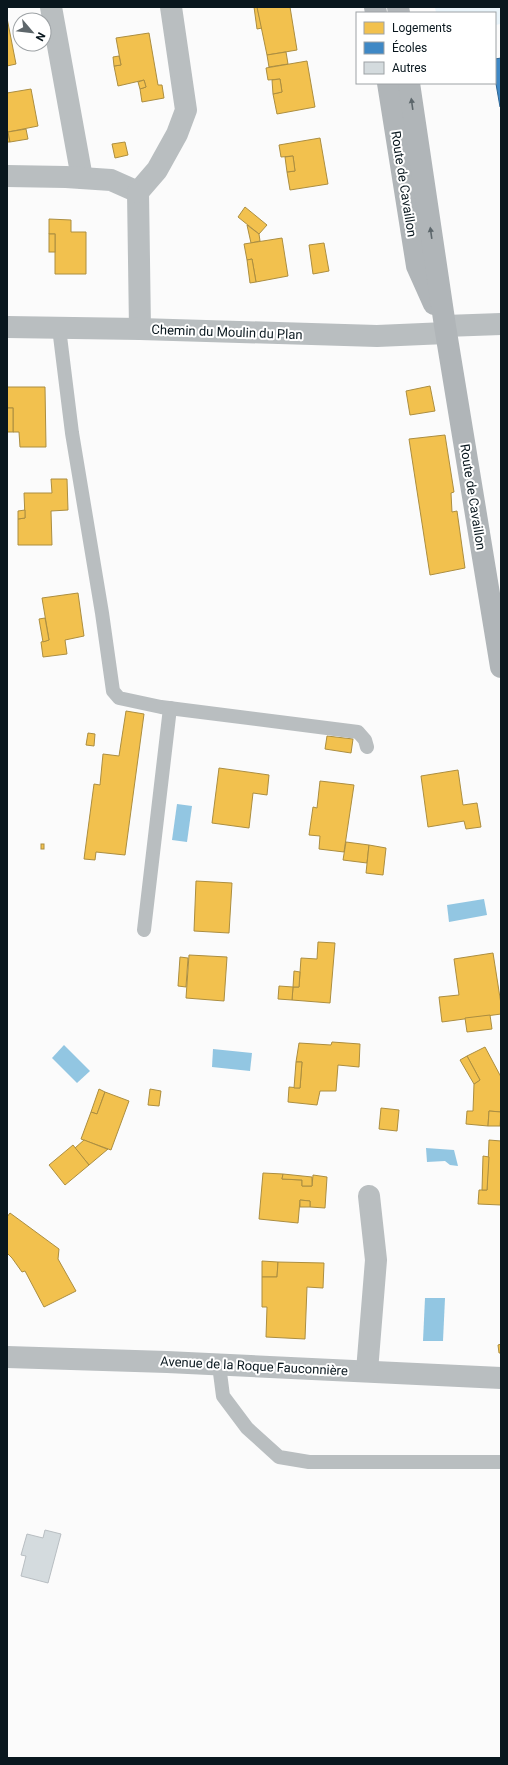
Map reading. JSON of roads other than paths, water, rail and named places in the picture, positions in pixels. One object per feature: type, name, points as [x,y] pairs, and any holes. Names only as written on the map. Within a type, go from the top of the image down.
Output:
[{"type":"main road","name":"Route de Cavaillon","points":[[388,84],[417,266],[445,330]]},
{"type":"main road","name":"Route de Cavaillon","points":[[409,84],[445,330],[501,667]]},
{"type":"street","points":[[51,7],[82,178]]},
{"type":"street","points":[[140,329],[138,192],[157,170],[177,134],[186,110],[171,7]]},
{"type":"street","points":[[7,176],[111,180],[138,192]]},
{"type":"street","name":"Chemin du Moulin du Plan","points":[[7,327],[140,329],[377,336],[501,324]]},
{"type":"street","points":[[367,1371],[376,1260],[369,1196]]},
{"type":"street","name":"Avenue de la Roque Fauconnière","points":[[7,1357],[367,1371],[501,1378]]},
{"type":"lane","points":[[59,328],[72,433],[102,613],[112,691],[120,698],[170,708],[358,732],[365,740],[367,747]]},
{"type":"lane","points":[[144,930],[163,757],[170,708]]},
{"type":"lane","points":[[219,1365],[223,1396],[247,1428],[279,1457],[309,1462],[501,1462]]},
{"type":"water","points":[[177,804],[192,806],[187,842],[172,840]]},
{"type":"water","points":[[484,899],[487,915],[449,922],[447,905]]},
{"type":"water","points":[[64,1045],[90,1071],[77,1083],[52,1058]]},
{"type":"water","points":[[213,1049],[252,1053],[250,1071],[212,1067]]},
{"type":"water","points":[[426,1148],[454,1150],[458,1166],[450,1165],[445,1161],[427,1162]]},
{"type":"water","points":[[425,1298],[445,1298],[443,1341],[423,1341]]}]
